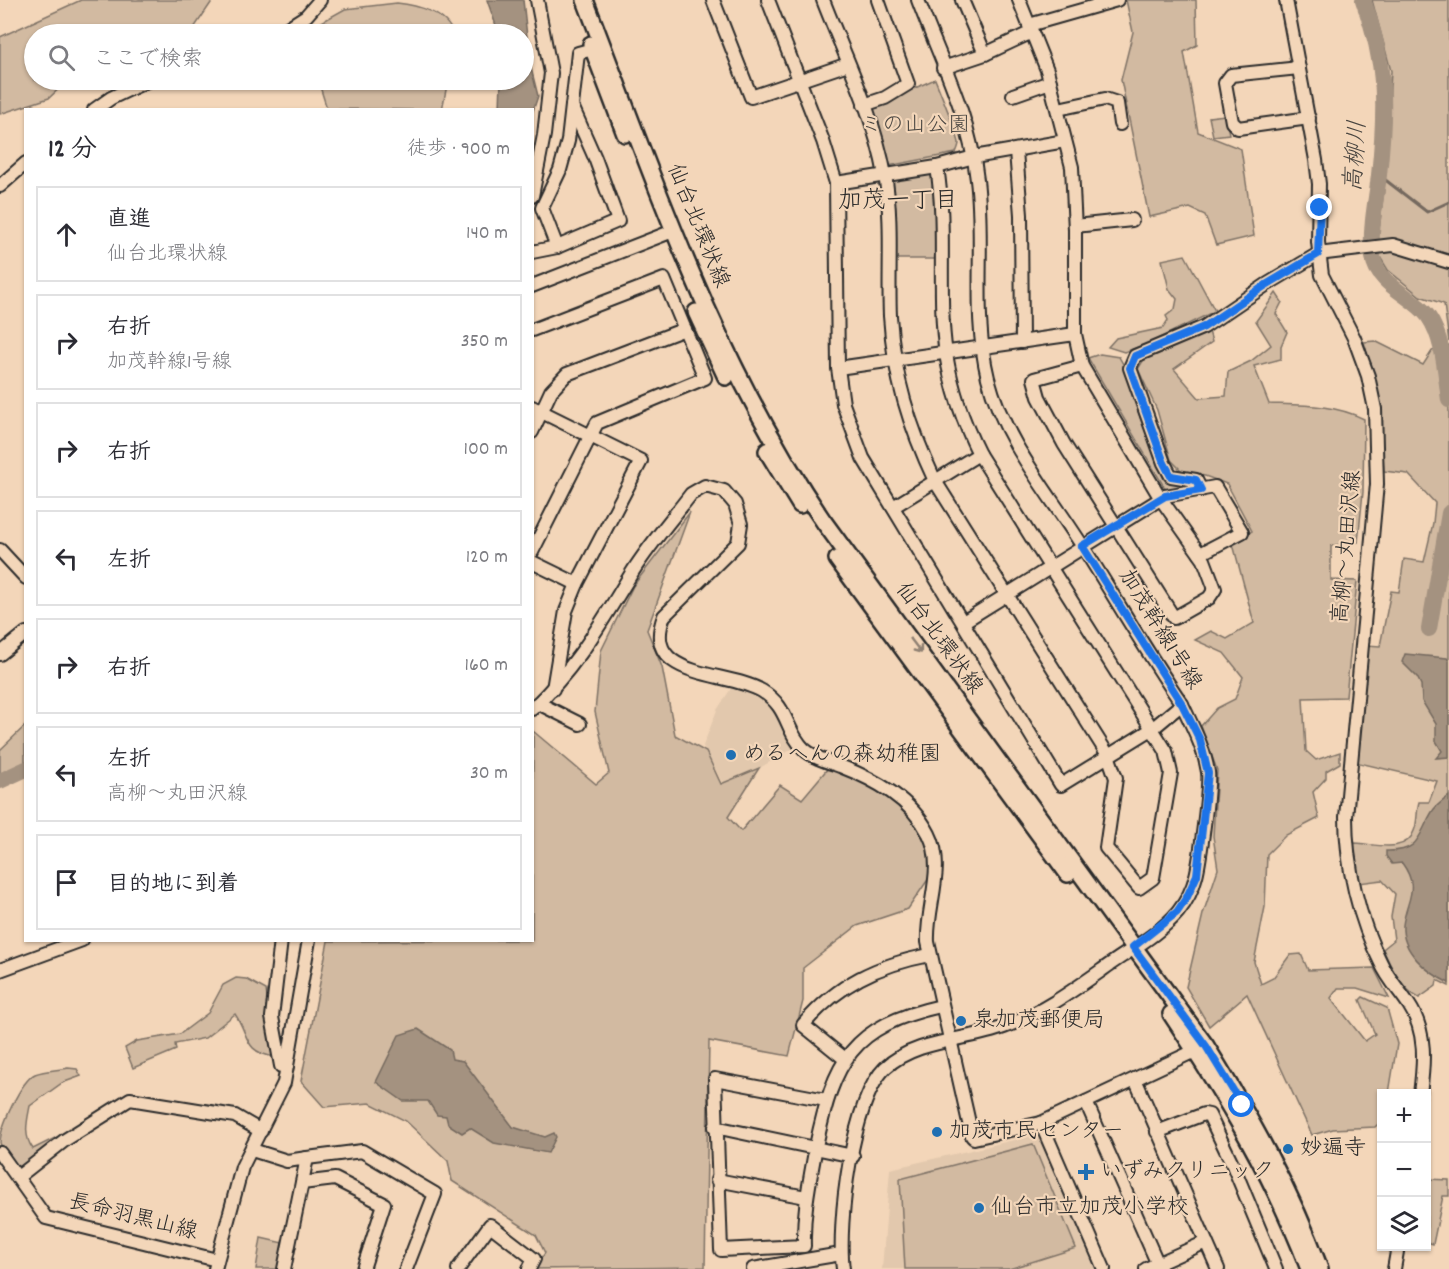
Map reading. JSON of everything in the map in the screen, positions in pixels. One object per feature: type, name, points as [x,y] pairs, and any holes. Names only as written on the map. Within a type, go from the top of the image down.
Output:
[{"type":"main road","name":"仙台北環状線","points":[[575,0],[669,233],[731,363],[779,452],[810,502],[1242,1105],[1272,1160],[1320,1269]]},
{"type":"main road","name":"仙台北環状線","points":[[585,0],[669,233]]},
{"type":"main road","name":"仙台北環状線","points":[[1201,1049],[1251,1142],[1309,1269]]},
{"type":"street","points":[[294,24],[306,16],[320,0]]},
{"type":"street","points":[[534,186],[544,135],[551,73],[537,0]]},
{"type":"street","points":[[713,0],[751,97],[848,64]]},
{"type":"street","points":[[768,0],[824,141],[836,183],[838,368],[843,404],[863,458],[1060,785],[1152,729],[1182,704]]},
{"type":"street","points":[[823,0],[864,105],[885,174],[894,361],[905,410],[935,481],[1108,755],[1116,778],[1107,848],[1139,888],[1153,878],[1171,773],[1166,751],[979,454],[964,424],[946,353],[943,202],[937,167]]},
{"type":"street","points":[[864,105],[885,98],[908,84],[878,0]]},
{"type":"street","name":"加茂幹線1号線","points":[[843,1269],[841,1254],[843,1208],[864,1102],[884,1069],[904,1055],[1002,1028],[1032,1015],[1062,998],[1177,912],[1197,875],[1208,773],[1200,740],[1182,704],[1014,442],[989,381],[981,346],[981,239],[974,157],[960,102],[944,68],[918,0]]},
{"type":"street","points":[[962,0],[985,54]]},
{"type":"street","points":[[1019,0],[1050,82],[1072,167],[1075,226],[1075,334],[1082,366],[1161,499],[1200,554],[1215,589],[1209,598],[1174,618],[1055,428],[1039,397],[1034,379],[1082,366]]},
{"type":"street","points":[[944,68],[985,54],[1030,28],[1117,0]]},
{"type":"street","name":"高柳～丸田沢線","points":[[1286,0],[1319,184],[1318,254],[1322,275],[1354,338],[1368,376],[1375,409],[1377,484],[1346,818],[1348,854],[1353,881],[1373,947],[1389,978],[1410,1006],[1419,1025],[1424,1051],[1420,1089]]},
{"type":"street","points":[[557,246],[542,208],[560,170],[568,141],[578,54],[593,49]]},
{"type":"street","points":[[1299,68],[1231,75],[1225,83],[1232,122],[1238,128],[1308,118]]},
{"type":"street","points":[[1013,95],[1050,82]]},
{"type":"street","points":[[97,108],[128,90]]},
{"type":"street","points":[[1058,109],[1105,99],[1117,103],[1120,124]]},
{"type":"street","points":[[534,252],[557,246],[618,221],[595,158],[571,104]]},
{"type":"street","points":[[836,183],[937,167],[974,157],[1065,141]]},
{"type":"street","points":[[1016,151],[1021,215],[1022,342]]},
{"type":"street","points":[[0,186],[24,165]]},
{"type":"street","points":[[1075,226],[1132,220]]},
{"type":"street","points":[[534,285],[669,233]]},
{"type":"street","points":[[1201,490],[1196,480],[1171,476],[1167,470],[1130,368],[1135,356],[1204,327],[1266,285],[1318,254],[1393,245],[1449,262]]},
{"type":"street","points":[[534,329],[664,279],[705,378],[604,418],[597,423],[534,548]]},
{"type":"street","points":[[534,424],[538,409],[567,374],[685,329]]},
{"type":"street","points":[[838,368],[1075,334]]},
{"type":"street","points":[[538,409],[641,461],[577,584],[566,611],[553,689]]},
{"type":"street","points":[[893,507],[979,454]]},
{"type":"street","points":[[580,724],[535,706],[553,689],[602,625],[634,570],[692,494],[705,486],[724,490],[735,504],[741,524],[738,543],[664,616],[659,629],[661,646],[668,658],[680,666],[746,684],[766,693],[783,711],[803,749],[877,782],[914,814],[929,833],[936,860],[928,924],[930,955],[974,1138],[1041,1123],[1201,1049]]},
{"type":"street","points":[[963,622],[1161,499],[1215,488],[1242,532],[1200,554]]},
{"type":"street","points":[[0,550],[24,576]]},
{"type":"street","points":[[534,563],[577,584]]},
{"type":"street","points":[[0,654],[24,635]]},
{"type":"street","points":[[0,970],[77,942]]},
{"type":"street","points":[[281,942],[272,1017],[281,1066],[288,1066]]},
{"type":"street","points":[[216,1265],[242,1167],[284,1083],[309,942]]},
{"type":"street","points":[[845,1059],[803,1025],[827,999],[861,976],[893,962],[930,955]]},
{"type":"street","points":[[826,1100],[717,1077],[715,1127],[721,1250],[802,1248],[806,1197],[826,1100],[845,1059],[881,1026],[900,1017],[941,1006]]},
{"type":"street","points":[[1135,1079],[1218,1269]]},
{"type":"street","points":[[18,1177],[65,1140],[130,1099],[235,1116],[261,1131]]},
{"type":"street","points":[[1086,1102],[1155,1267],[1206,1242]]},
{"type":"street","points":[[1157,1132],[1204,1113],[1209,1114],[1276,1269]]},
{"type":"street","points":[[1041,1123],[1104,1269]]},
{"type":"street","points":[[715,1127],[853,1156]]},
{"type":"street","points":[[252,1150],[286,1161],[362,1151],[435,1194],[406,1269]]},
{"type":"street","name":"長命羽黒山線","points":[[0,1153],[46,1218],[216,1265]]},
{"type":"street","points":[[284,1269],[307,1158]]},
{"type":"street","points":[[302,1184],[335,1179],[384,1204],[363,1269]]},
{"type":"street","points":[[717,1179],[806,1197]]},
{"type":"street","points":[[458,1269],[490,1225],[534,1259],[529,1269]]},
{"type":"street","points":[[1394,1269],[1397,1251]]},
{"type":"street","points":[[753,1269],[841,1254]]},
{"type":"shaded area","points":[[487,0],[523,0],[526,24],[495,24]]},
{"type":"shaded area","points":[[534,80],[538,96],[534,108],[500,108],[501,90],[534,90]]},
{"type":"shaded area","points":[[1405,654],[1447,658],[1449,661],[1449,757],[1436,758],[1442,751],[1436,741],[1436,724],[1422,701],[1421,685],[1417,677],[1402,662]]},
{"type":"shaded area","points":[[734,684],[763,698],[777,710],[794,748],[725,788],[703,746],[717,710]]},
{"type":"shaded area","points":[[1449,796],[1449,983],[1433,974],[1417,960],[1406,944],[1403,925],[1411,894],[1411,880],[1402,863],[1392,864],[1386,856],[1386,851],[1406,849],[1412,845],[1421,835],[1434,810]]},
{"type":"shaded area","points":[[418,1029],[450,1050],[452,1059],[463,1061],[513,1127],[545,1137],[554,1133],[556,1137],[548,1153],[494,1143],[470,1128],[462,1133],[448,1124],[446,1116],[437,1115],[428,1101],[403,1101],[376,1082],[399,1035]]},
{"type":"shaded area","name":"仙台市立加茂小学校","points":[[1040,1134],[1098,1269],[882,1269],[890,1169]]},
{"type":"green space","points":[[81,0],[213,0],[197,24],[28,24]]},
{"type":"green space","points":[[1126,0],[1196,0],[1197,45],[1184,52],[1198,132],[1241,149],[1254,236],[1216,245],[1205,215],[1190,208],[1149,217],[1121,80],[1133,32]]},
{"type":"green space","points":[[1372,0],[1449,0],[1449,342],[1444,304],[1420,296],[1388,270],[1380,257],[1378,239],[1385,180],[1391,71]]},
{"type":"green space","points":[[397,3],[430,11],[448,24],[318,24],[345,9]]},
{"type":"green space","points":[[24,26],[24,90],[57,90],[49,98],[0,114],[0,37]]},
{"type":"green space","name":"ミの山公園","points":[[935,79],[958,139],[956,153],[888,166],[871,108]]},
{"type":"green space","points":[[321,90],[446,90],[442,108],[327,108]]},
{"type":"green space","points":[[1225,115],[1229,134],[1213,136],[1209,117]]},
{"type":"green space","points":[[931,174],[938,198],[939,259],[894,259],[890,183],[895,178]]},
{"type":"green space","points":[[1185,255],[1215,311],[1147,344],[1124,352],[1108,347],[1116,338],[1163,328],[1168,320],[1166,316],[1175,309],[1177,299],[1169,289],[1162,260]]},
{"type":"green space","points":[[1276,293],[1282,302],[1276,314],[1287,332],[1281,346],[1281,359],[1254,366],[1269,404],[1330,408],[1364,419],[1363,492],[1358,542],[1331,546],[1331,580],[1357,581],[1346,697],[1303,698],[1306,751],[1316,760],[1340,752],[1340,763],[1326,771],[1326,778],[1313,792],[1319,818],[1286,835],[1267,854],[1265,907],[1254,962],[1261,984],[1273,978],[1290,955],[1301,954],[1308,970],[1374,968],[1389,998],[1357,988],[1338,988],[1331,998],[1365,1041],[1375,1034],[1360,1000],[1363,997],[1387,1008],[1397,1044],[1390,1089],[1377,1089],[1377,1125],[1375,1127],[1333,1129],[1312,1135],[1247,994],[1209,1026],[1186,987],[1203,914],[1218,869],[1213,836],[1217,770],[1201,726],[1217,708],[1235,699],[1243,677],[1224,653],[1195,640],[1211,631],[1227,639],[1254,623],[1233,544],[1252,531],[1227,484],[1205,476],[1184,473],[1171,460],[1157,410],[1138,369],[1146,356],[1209,331],[1212,342],[1174,369],[1199,398],[1226,396],[1228,372],[1251,361],[1271,345],[1256,321]]},
{"type":"green space","points":[[1375,341],[1423,365],[1432,351],[1449,345],[1449,986],[1437,980],[1436,986],[1419,998],[1402,983],[1383,949],[1394,940],[1391,917],[1395,894],[1382,880],[1359,883],[1353,843],[1388,846],[1404,843],[1414,831],[1419,802],[1429,802],[1437,781],[1355,762],[1367,645],[1380,646],[1391,591],[1399,592],[1404,559],[1424,562],[1435,503],[1408,474],[1384,471],[1380,406],[1364,342]]},
{"type":"green space","points":[[1100,354],[1119,357],[1123,364],[1164,479],[1189,482],[1190,485],[1166,490],[1088,358]]},
{"type":"green space","points":[[690,512],[647,630],[662,667],[675,735],[706,752],[721,784],[759,768],[728,817],[741,831],[780,785],[802,799],[829,767],[875,784],[909,815],[929,842],[929,878],[908,909],[857,926],[803,968],[803,1001],[789,1056],[709,1041],[705,1267],[534,1269],[545,1253],[536,1235],[452,1181],[448,1161],[406,1121],[370,1103],[324,1107],[301,1081],[328,942],[534,942],[534,732],[596,784],[609,773],[595,712],[601,651],[633,586]]},
{"type":"green space","points":[[24,727],[24,765],[0,777],[0,750]]},
{"type":"green space","points":[[236,978],[246,979],[266,990],[275,1057],[265,1055],[252,1047],[235,1014],[205,1038],[175,1044],[176,1050],[133,1068],[125,1048],[137,1041],[180,1034],[208,1013],[223,985]]},
{"type":"green space","points":[[68,1068],[77,1069],[81,1076],[62,1083],[30,1106],[27,1123],[28,1139],[33,1149],[61,1135],[63,1138],[19,1171],[0,1143],[12,1105],[29,1078],[35,1074]]},
{"type":"green space","name":"仙台市立加茂小学校","points":[[1033,1144],[1076,1248],[1009,1269],[905,1269],[900,1179]]},
{"type":"green space","points":[[1431,1179],[1449,1180],[1449,1196],[1443,1196],[1433,1244],[1431,1243]]},
{"type":"green space","points":[[261,1238],[283,1243],[279,1269],[256,1269]]},
{"type":"waterway","name":"高柳川","points":[[1363,0],[1377,45],[1383,87],[1383,129],[1372,227],[1373,257],[1376,267],[1388,283],[1421,309],[1433,325],[1443,356],[1449,400]]},
{"type":"waterway","points":[[1379,175],[1427,212],[1449,202]]},
{"type":"waterway","name":"高柳川","points":[[1429,629],[1449,513]]},
{"type":"waterway","points":[[0,781],[24,770]]},
{"type":"place","name":"めるへんの森幼稚園","points":[[731,755]]},
{"type":"place","name":"泉加茂郵便局","points":[[961,1021]]},
{"type":"place","name":"加茂市民センター","points":[[937,1132]]},
{"type":"place","name":"妙遍寺","points":[[1288,1149]]},
{"type":"place","name":"いずみクリニック","points":[[1086,1172]]},
{"type":"place","name":"仙台市立加茂小学校","points":[[979,1208]]},
{"type":"district","name":"加茂一丁目","points":[[898,202]]},
{"type":"route","points":[[1242,1105],[1206,1046],[1133,947],[1165,924],[1177,912],[1197,875],[1208,773],[1200,740],[1182,704],[1082,546],[1165,496],[1201,490],[1196,480],[1171,476],[1164,463],[1130,368],[1135,356],[1204,327],[1266,285],[1318,254],[1320,208]]}]
